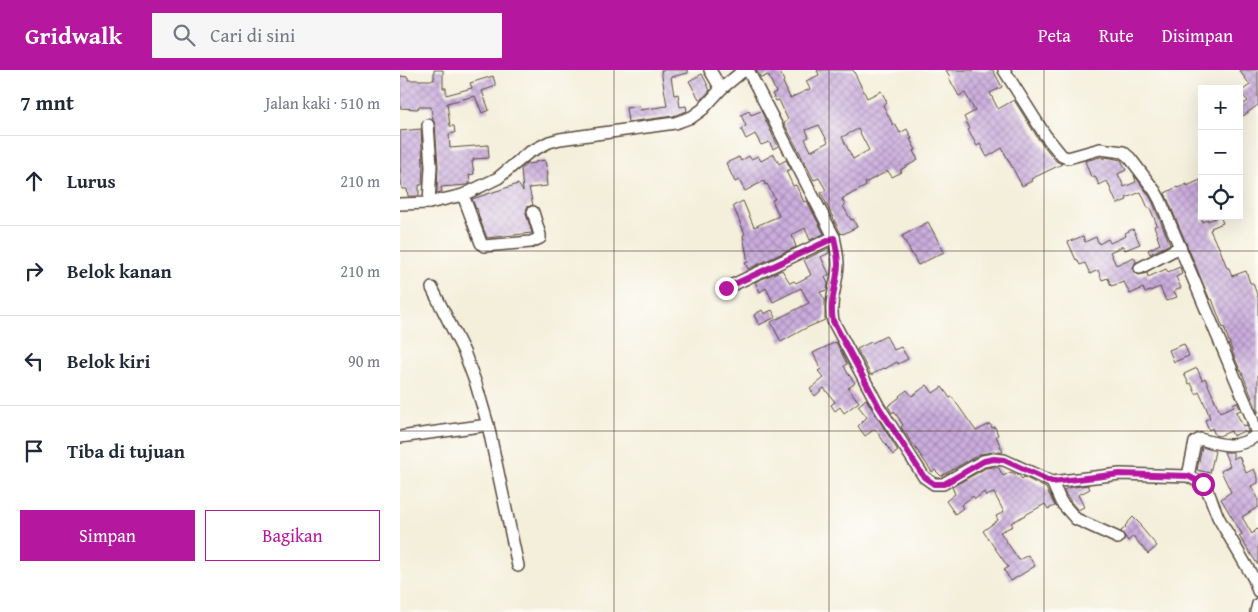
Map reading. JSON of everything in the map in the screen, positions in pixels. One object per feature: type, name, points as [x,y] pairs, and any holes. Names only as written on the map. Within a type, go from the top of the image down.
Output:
[{"type":"street","points":[[710,70],[721,89]]},
{"type":"street","points":[[400,204],[429,203],[464,195],[498,178],[528,153],[549,142],[675,123],[692,117],[744,70]]},
{"type":"street","points":[[748,70],[834,238],[838,252],[838,266],[832,305],[833,321],[879,407],[924,477],[934,484],[944,484],[989,459],[999,459],[1052,482],[1120,474],[1188,476],[1203,484],[1218,517],[1254,579],[1258,591]]},
{"type":"street","points":[[1004,70],[1045,136],[1062,156],[1068,158],[1102,149],[1122,152],[1130,158],[1160,200],[1255,417],[1258,436],[1247,441],[1225,446],[1198,440],[1188,476]]},
{"type":"street","points":[[428,125],[431,166],[429,203]]},
{"type":"street","points":[[464,195],[481,243],[484,246],[531,242],[540,238],[533,212]]},
{"type":"street","points":[[726,288],[834,238]]},
{"type":"street","points":[[1140,268],[1180,246]]},
{"type":"street","points":[[432,288],[464,352],[476,384],[488,425],[518,566]]},
{"type":"street","points":[[400,437],[488,425]]},
{"type":"street","points":[[1052,482],[1061,502],[1076,519],[1118,538]]},
{"type":"street","points":[[1256,612],[1258,604]]},
{"type":"building","points":[[434,70],[443,70],[443,88],[446,88],[446,95],[472,88],[470,83],[493,76],[496,86],[482,91],[489,110],[482,113],[475,96],[447,103],[450,126],[454,126],[455,133],[449,134],[450,148],[488,145],[489,158],[473,159],[474,174],[469,175],[470,183],[467,185],[441,187],[442,192],[437,193],[438,166],[435,124],[431,107],[418,107],[418,109],[400,108],[400,76],[408,77],[408,80],[434,80]]},
{"type":"building","points":[[661,70],[688,70],[688,73],[671,77],[674,95],[678,94],[680,107],[686,106],[687,111],[673,116],[628,122],[626,108],[639,106],[640,110],[667,106]]},
{"type":"building","points":[[756,70],[779,70],[790,98],[810,89],[806,81],[819,75],[817,70],[853,70],[867,98],[881,91],[887,102],[883,105],[893,125],[895,124],[900,133],[907,129],[916,150],[913,151],[918,160],[892,177],[888,171],[865,183],[866,186],[842,199],[845,205],[843,206],[857,227],[841,234],[821,193],[826,190],[819,178],[814,180],[784,123],[788,120],[779,100],[776,101],[772,94],[776,92],[768,75],[761,78]],"holes":[[[819,125],[828,142],[811,151],[805,139],[809,137],[806,130]],[[858,129],[869,150],[853,159],[842,137]]]},
{"type":"building","points":[[946,70],[993,70],[1002,87],[990,93],[998,109],[1014,100],[1039,140],[1056,161],[1062,164],[1031,179],[1032,181],[1022,186],[1002,148],[987,157],[980,144],[977,146],[968,130],[970,129],[964,117],[975,111],[965,93],[959,96]]},
{"type":"building","points":[[1239,70],[1258,70],[1258,105],[1243,116],[1243,104],[1248,101],[1243,95],[1243,90],[1250,85]]},
{"type":"building","points":[[702,74],[710,90],[704,97],[699,99],[689,81]]},
{"type":"building","points":[[749,111],[751,115],[761,111],[778,146],[773,149],[769,142],[761,145],[755,134],[746,139],[741,129],[746,126],[741,115]]},
{"type":"building","points":[[421,129],[422,185],[419,185],[419,196],[408,196],[407,189],[402,189],[400,131]]},
{"type":"building","points":[[774,154],[779,164],[786,160],[791,169],[786,171],[793,186],[796,185],[804,202],[807,201],[824,234],[810,240],[805,228],[792,235],[796,247],[748,269],[745,263],[748,262],[743,235],[745,234],[733,206],[743,201],[754,227],[779,216],[772,200],[775,199],[764,181],[745,191],[739,180],[735,182],[726,163],[739,157],[741,161],[749,156],[751,159],[758,156],[761,161]]},
{"type":"building","points":[[1101,157],[1103,159],[1106,157],[1121,160],[1126,170],[1118,174],[1124,187],[1136,182],[1134,175],[1149,195],[1170,244],[1150,254],[1148,250],[1160,244],[1154,226],[1157,225],[1150,208],[1148,208],[1141,192],[1117,204],[1107,181],[1099,185],[1095,176],[1091,177],[1085,161]]},
{"type":"building","points":[[545,160],[548,176],[546,176],[547,186],[529,188],[533,205],[527,207],[526,214],[532,233],[487,238],[472,199],[518,184],[523,191],[521,169],[527,164]]},
{"type":"building","points":[[1198,181],[1198,220],[1202,220],[1202,222],[1206,220],[1222,220],[1223,223],[1210,230],[1227,268],[1229,268],[1232,276],[1246,271],[1250,283],[1253,283],[1258,298],[1258,413],[1224,327],[1212,299],[1210,300],[1165,193],[1177,187],[1187,184],[1187,186]]},
{"type":"building","points":[[928,222],[944,252],[918,265],[902,236]]},
{"type":"building","points":[[1133,229],[1140,244],[1125,250],[1123,246],[1110,252],[1116,265],[1134,257],[1136,262],[1133,267],[1134,272],[1139,275],[1147,273],[1148,277],[1166,269],[1168,272],[1180,267],[1182,274],[1176,277],[1181,288],[1174,291],[1177,297],[1166,301],[1160,287],[1145,293],[1143,288],[1130,294],[1124,282],[1111,286],[1108,278],[1102,280],[1098,270],[1090,274],[1085,263],[1080,265],[1068,242],[1083,236],[1085,242],[1096,237],[1099,244],[1108,239],[1110,243],[1126,236],[1125,233]]},
{"type":"building","points":[[829,248],[829,253],[821,257],[829,274],[825,277],[828,284],[827,290],[820,292],[825,300],[825,320],[781,342],[771,322],[809,303],[801,288],[773,302],[766,288],[760,292],[755,282],[782,270],[790,283],[794,281],[796,283],[811,275],[804,260]]},
{"type":"building","points":[[762,310],[764,314],[772,310],[776,317],[759,325],[754,315]]},
{"type":"building","points":[[886,336],[894,350],[901,347],[908,359],[898,364],[897,362],[871,375],[857,349]]},
{"type":"building","points":[[836,342],[847,364],[844,366],[855,383],[848,388],[859,402],[844,413],[840,407],[835,411],[831,405],[835,402],[824,388],[815,396],[810,389],[824,378],[818,371],[821,369],[813,353]]},
{"type":"building","points":[[1184,344],[1189,356],[1174,362],[1169,350]]},
{"type":"building","points":[[1197,368],[1202,380],[1205,378],[1220,412],[1234,406],[1233,404],[1237,402],[1241,410],[1236,412],[1243,426],[1246,425],[1248,432],[1244,431],[1233,436],[1231,431],[1219,436],[1215,435],[1212,428],[1209,430],[1205,420],[1210,418],[1206,407],[1199,392],[1196,394],[1184,374]]},
{"type":"building","points":[[927,385],[933,393],[942,387],[950,398],[952,397],[976,431],[990,424],[992,428],[995,427],[998,435],[996,436],[1003,452],[980,454],[941,476],[935,470],[932,472],[901,427],[903,425],[894,411],[892,413],[888,406],[907,390],[912,396]]},
{"type":"building","points":[[866,399],[898,451],[893,455],[875,429],[865,436],[858,426],[867,417],[858,406]]},
{"type":"building","points":[[1202,447],[1215,451],[1210,473],[1197,470]]},
{"type":"building","points":[[1224,452],[1233,452],[1233,459],[1239,456],[1246,473],[1254,469],[1258,478],[1258,483],[1251,486],[1258,498],[1258,507],[1242,517],[1252,534],[1258,528],[1258,565],[1239,536],[1242,534],[1221,499],[1231,492],[1221,471],[1230,466]]},
{"type":"building","points":[[998,467],[1003,476],[1011,472],[1022,479],[1024,477],[1046,488],[1055,506],[1048,509],[1045,504],[1011,523],[1013,526],[1000,532],[1019,560],[1028,555],[1035,566],[1011,581],[1004,570],[1008,567],[983,531],[998,520],[996,516],[1004,512],[994,493],[986,496],[984,492],[975,499],[973,496],[961,505],[963,508],[955,514],[946,501],[955,494],[952,487],[986,468]]},
{"type":"building","points":[[1088,485],[1090,489],[1078,495],[1084,507],[1078,510],[1067,497],[1064,490]]},
{"type":"building","points":[[1133,517],[1157,546],[1148,554],[1133,536],[1128,541],[1121,531]]},
{"type":"route","points":[[726,288],[834,238],[838,252],[838,266],[832,305],[833,321],[879,407],[929,482],[939,485],[944,484],[984,461],[999,459],[1052,482],[1120,474],[1188,476],[1203,484]]}]
